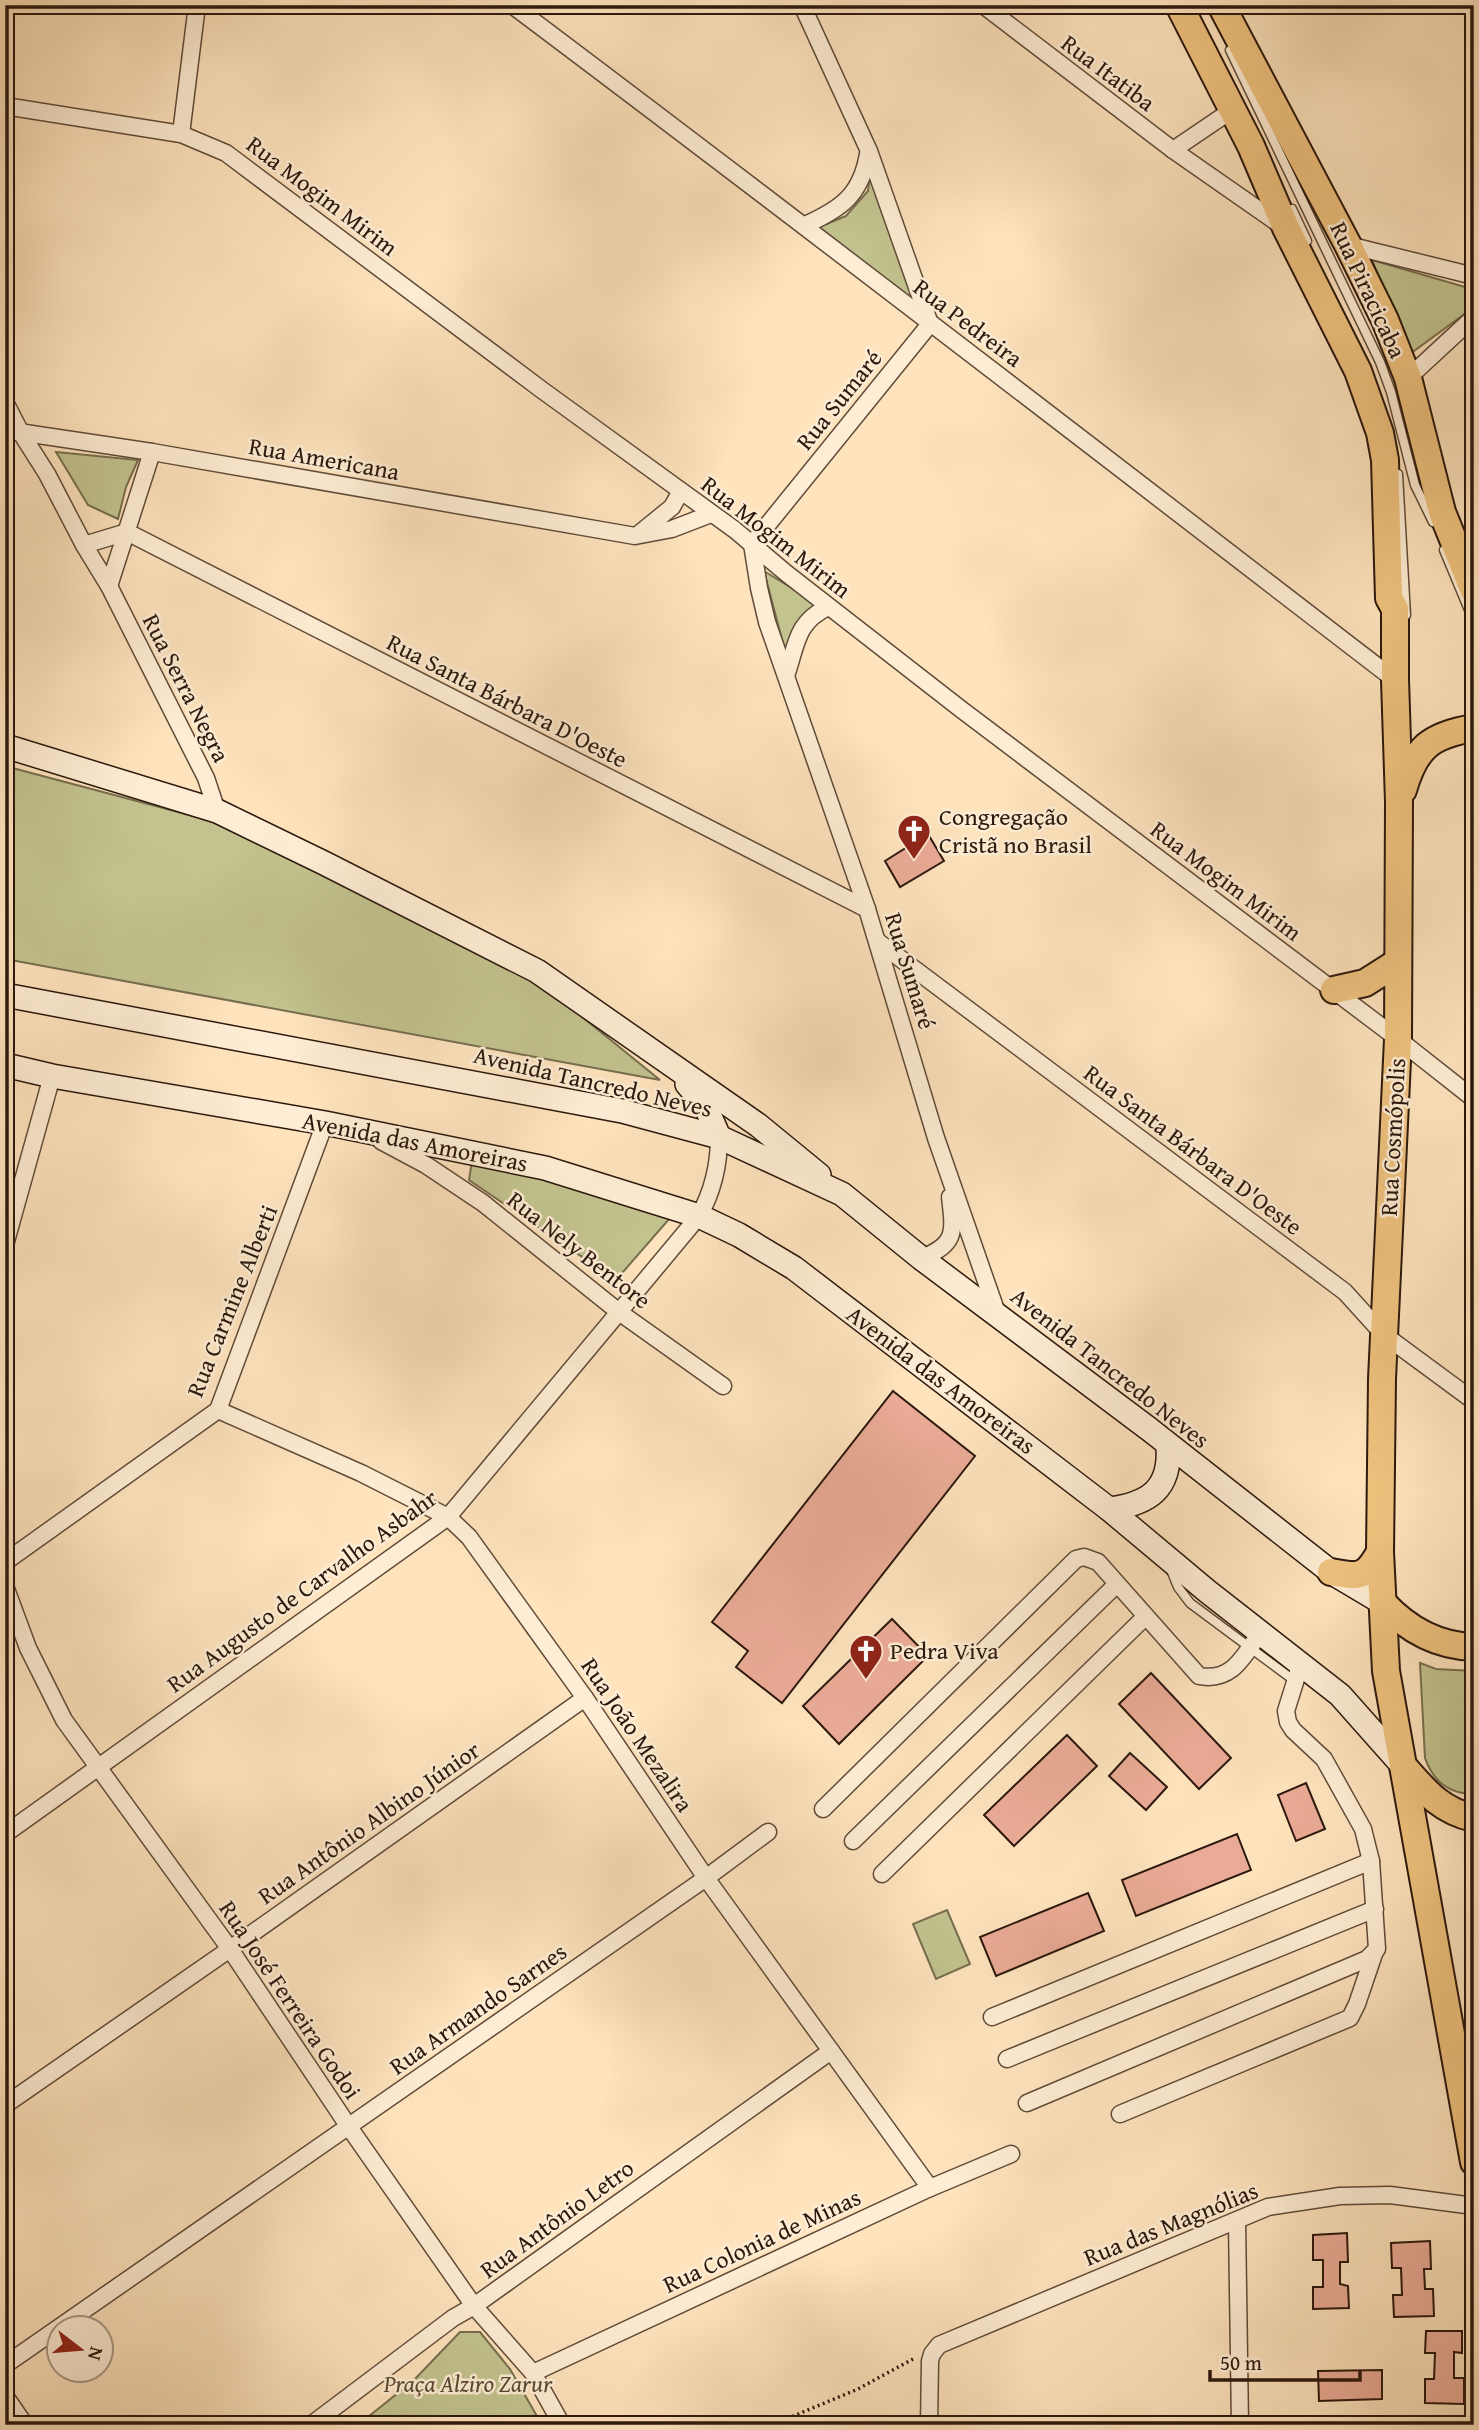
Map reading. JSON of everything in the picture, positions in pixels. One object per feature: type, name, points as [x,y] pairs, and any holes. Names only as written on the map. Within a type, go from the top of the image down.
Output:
[{"type":"main road","name":"Rua Piracicaba","points":[[1179,5],[1288,217],[1358,371],[1380,433],[1385,460],[1387,507]]},
{"type":"main road","name":"Rua Piracicaba","points":[[1221,5],[1385,320],[1408,378],[1442,512],[1474,591]]},
{"type":"main road","name":"Rua Cosmópolis","points":[[1387,507],[1389,598],[1395,608],[1399,802],[1398,1039],[1383,1334],[1380,1552],[1386,1671],[1403,1766]]},
{"type":"main road","points":[[1399,802],[1414,759],[1423,747],[1446,734],[1474,728]]},
{"type":"main road","points":[[5,746],[217,811],[537,971],[758,1125],[842,1194]]},
{"type":"main road","points":[[1334,990],[1365,983],[1398,962]]},
{"type":"main road","name":"Avenida Tancredo Neves","points":[[5,995],[622,1111],[719,1137],[842,1194],[921,1258],[997,1313],[1331,1572],[1382,1604]]},
{"type":"main road","points":[[664,1058],[706,1107],[719,1137]]},
{"type":"main road","name":"Avenida das Amoreiras","points":[[5,1065],[52,1076],[325,1123],[545,1168],[699,1216],[739,1235],[794,1268],[1110,1509],[1167,1557],[1255,1640],[1298,1672],[1340,1695],[1403,1766]]},
{"type":"main road","points":[[1110,1509],[1130,1507],[1150,1498],[1162,1483],[1169,1460],[1168,1446]]},
{"type":"main road","points":[[1331,1572],[1362,1575],[1371,1567],[1380,1552]]},
{"type":"main road","points":[[1382,1604],[1418,1633],[1450,1644],[1474,1647]]},
{"type":"main road","points":[[1403,1766],[1436,1802],[1450,1811],[1474,1818]]},
{"type":"main road","points":[[1403,1766],[1474,2162]]},
{"type":"street","points":[[181,134],[198,5]]},
{"type":"street","name":"Rua Pedreira","points":[[512,5],[805,225],[1395,680]]},
{"type":"street","points":[[802,5],[869,152],[930,324]]},
{"type":"street","name":"Rua Itatiba","points":[[983,5],[1173,150],[1288,217]]},
{"type":"street","name":"Rua Mogim Mirim","points":[[5,106],[181,134],[226,153],[256,173],[531,382],[752,544],[828,607],[1474,1099]]},
{"type":"street","points":[[1173,150],[1233,110]]},
{"type":"street","points":[[805,225],[833,212],[847,200],[862,178],[869,152]]},
{"type":"street","points":[[1348,245],[1474,276]]},
{"type":"street","points":[[1408,378],[1474,317]]},
{"type":"street","name":"Rua Sumaré","points":[[930,324],[752,544],[767,622],[787,673],[867,909],[936,1138],[997,1313]]},
{"type":"street","name":"Rua Serra Negra","points":[[5,402],[13,432],[47,474],[109,586],[206,778],[217,811]]},
{"type":"street","name":"Rua Americana","points":[[13,432],[152,453],[635,536],[672,529],[711,514]]},
{"type":"street","points":[[109,586],[152,453]]},
{"type":"street","points":[[635,536],[672,507],[681,491]]},
{"type":"street","points":[[84,545],[127,531]]},
{"type":"street","name":"Rua Santa Bárbara D'Oeste","points":[[127,531],[867,909]]},
{"type":"street","points":[[787,673],[805,623],[811,615],[828,607]]},
{"type":"street","name":"Rua Santa Bárbara D'Oeste","points":[[877,941],[1345,1292],[1383,1334],[1474,1401]]},
{"type":"street","points":[[5,1245],[52,1076]]},
{"type":"street","name":"Rua Carmine Alberti","points":[[5,1562],[218,1410],[325,1123]]},
{"type":"street","name":"Rua Nely Bentore","points":[[369,1134],[426,1165],[484,1203],[619,1312],[723,1386]]},
{"type":"street","name":"Rua Augusto de Carvalho Asbahr","points":[[5,1834],[448,1517],[699,1216],[713,1186],[719,1137]]},
{"type":"street","name":"Rua Sumaré","points":[[921,1258],[938,1252],[946,1245],[953,1228],[946,1164]]},
{"type":"street","name":"Rua João Mezalira","points":[[218,1410],[361,1473],[448,1517],[469,1537],[585,1698],[706,1878],[930,2188]]},
{"type":"street","points":[[823,1809],[1076,1559],[1094,1559],[1199,1676],[1220,1677],[1232,1669],[1255,1640]]},
{"type":"street","points":[[853,1841],[1116,1585]]},
{"type":"street","name":"Rua José Ferreira Godoi","points":[[5,1586],[28,1648],[64,1720],[230,1950],[348,2127],[474,2306],[533,2373],[562,2425]]},
{"type":"street","points":[[881,1874],[1145,1617]]},
{"type":"street","points":[[1120,2114],[1350,2018],[1357,2004],[1378,1944],[1371,1861],[1363,1829],[1324,1759],[1288,1723],[1286,1711],[1298,1672]]},
{"type":"street","name":"Rua Antônio Albino Júnior","points":[[5,2105],[230,1950],[585,1698]]},
{"type":"street","name":"Rua Armando Sarnes","points":[[5,2365],[706,1878],[768,1832]]},
{"type":"street","points":[[992,2017],[1371,1861]]},
{"type":"street","points":[[1007,2059],[1375,1909]]},
{"type":"street","points":[[1027,2103],[1374,1954]]},
{"type":"street","name":"Rua Antônio Letro","points":[[311,2425],[453,2318],[474,2306],[831,2051]]},
{"type":"street","name":"Rua Colonia de Minas","points":[[533,2373],[930,2188],[1011,2154]]},
{"type":"street","name":"Rua das Magnólias","points":[[939,2345],[1268,2207],[1340,2196],[1390,2195],[1474,2206]]},
{"type":"street","points":[[1237,2221],[1240,2425]]},
{"type":"street","points":[[929,2425],[930,2361],[939,2345]]},
{"type":"street","points":[[5,2396],[25,2425]]},
{"type":"lane","points":[[1226,41],[1380,362],[1391,392],[1415,485],[1441,540],[1474,622]]},
{"type":"lane","points":[[1228,80],[1265,156]]},
{"type":"lane","points":[[1288,217],[1314,256]]},
{"type":"lane","points":[[1355,343],[1367,368],[1390,433]]},
{"type":"lane","points":[[1395,680],[1407,608],[1396,459]]},
{"type":"path","points":[[772,2425],[858,2389],[939,2345]]},
{"type":"green space","points":[[870,172],[916,306],[817,228],[846,216],[868,191]]},
{"type":"green space","points":[[1372,260],[1472,289],[1474,307],[1410,354]]},
{"type":"green space","points":[[56,452],[138,460],[126,487],[118,519],[88,505]]},
{"type":"green space","points":[[764,571],[819,605],[802,618],[785,651]]},
{"type":"green space","points":[[5,766],[227,825],[533,977],[660,1080],[5,959]]},
{"type":"green space","points":[[472,1161],[556,1182],[670,1218],[616,1280],[469,1180]]},
{"type":"green space","points":[[1420,1663],[1436,1669],[1474,1671],[1474,1794],[1457,1792],[1443,1785],[1428,1766],[1425,1758]]},
{"type":"green space","points":[[947,1910],[970,1964],[936,1979],[913,1924]]},
{"type":"green space","name":"Praça Alziro Zarur","points":[[460,2332],[480,2332],[510,2369],[542,2425],[358,2425],[414,2380]]},
{"type":"building","name":"Congregação Cristã no Brasil","points":[[928,834],[944,861],[900,887],[885,861]]},
{"type":"building","points":[[893,1391],[975,1456],[782,1703],[736,1667],[748,1651],[712,1622]]},
{"type":"building","name":"Pedra Viva","points":[[892,1619],[928,1656],[839,1744],[803,1706]]},
{"type":"building","points":[[1151,1673],[1231,1758],[1199,1789],[1119,1704]]},
{"type":"building","points":[[1067,1735],[1097,1766],[1014,1846],[984,1815]]},
{"type":"building","points":[[1130,1753],[1167,1787],[1146,1810],[1109,1776]]},
{"type":"building","points":[[1306,1783],[1325,1829],[1296,1841],[1278,1795]]},
{"type":"building","points":[[1237,1834],[1251,1870],[1136,1916],[1122,1880]]},
{"type":"building","points":[[1088,1893],[1104,1931],[996,1976],[980,1937]]},
{"type":"building","points":[[1347,2233],[1348,2262],[1340,2262],[1340,2284],[1348,2286],[1349,2308],[1313,2309],[1313,2287],[1323,2287],[1323,2260],[1313,2260],[1313,2235]]},
{"type":"building","points":[[1430,2241],[1431,2269],[1424,2269],[1425,2289],[1433,2289],[1434,2316],[1394,2317],[1393,2295],[1402,2295],[1401,2268],[1392,2268],[1391,2243]]},
{"type":"building","points":[[1426,2331],[1462,2331],[1462,2353],[1454,2352],[1454,2378],[1464,2378],[1464,2404],[1425,2403],[1425,2379],[1434,2379],[1435,2353],[1425,2353]]},
{"type":"building","points":[[1382,2370],[1382,2399],[1319,2401],[1318,2371]]},
{"type":"place","name":"Congregação Cristã no Brasil","points":[[914,861]]},
{"type":"place","name":"Pedra Viva","points":[[866,1681]]}]
